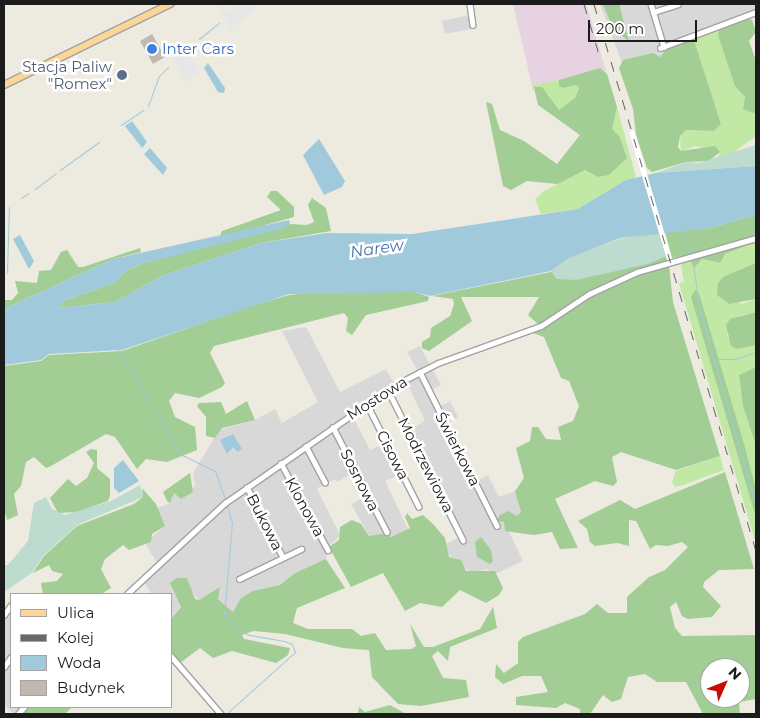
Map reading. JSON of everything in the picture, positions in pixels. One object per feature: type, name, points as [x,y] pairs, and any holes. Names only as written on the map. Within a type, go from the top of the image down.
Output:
[{"type":"main road","points":[[4,85],[170,4]]},
{"type":"street","points":[[470,4],[473,25]]},
{"type":"street","points":[[651,4],[662,48],[756,12]]},
{"type":"street","points":[[654,12],[678,4]]},
{"type":"street","name":"Mostowa","points":[[128,593],[247,487],[388,390],[420,372],[542,326],[597,290],[664,262],[756,238]]},
{"type":"street","name":"Świerkowa","points":[[420,372],[497,526]]},
{"type":"street","name":"Modrzewiowa","points":[[388,390],[463,540]]},
{"type":"street","name":"Cisowa","points":[[367,404],[419,507]]},
{"type":"street","name":"Sosnowa","points":[[333,427],[387,532]]},
{"type":"street","points":[[306,446],[325,482]]},
{"type":"street","name":"Klonowa","points":[[281,463],[328,550]]},
{"type":"street","name":"Bukowa","points":[[247,487],[283,557]]},
{"type":"street","points":[[239,579],[301,549]]},
{"type":"street","points":[[172,657],[221,714]]},
{"type":"shaded area","points":[[223,4],[228,13],[240,4],[251,4],[254,10],[231,30],[219,6]]},
{"type":"shaded area","points":[[513,4],[586,4],[606,71],[532,85]]},
{"type":"shaded area","points":[[600,4],[756,4],[756,15],[625,71]]},
{"type":"shaded area","points":[[469,15],[472,29],[445,34],[442,21]]},
{"type":"shaded area","points":[[183,43],[200,73],[185,81],[167,49]]},
{"type":"shaded area","points":[[306,327],[340,392],[386,369],[396,387],[353,417],[370,450],[385,443],[401,474],[385,481],[408,529],[391,537],[381,534],[369,536],[351,504],[365,497],[353,473],[337,482],[335,479],[317,489],[340,535],[329,547],[326,559],[295,573],[280,585],[253,591],[241,598],[233,612],[218,599],[220,587],[199,600],[191,591],[170,583],[181,606],[172,618],[172,593],[150,593],[145,583],[160,568],[145,543],[165,526],[155,509],[170,503],[174,493],[181,499],[195,486],[193,473],[219,430],[255,420],[275,409],[282,423],[318,402],[282,331]]},
{"type":"shaded area","points":[[420,346],[441,385],[430,391],[439,407],[450,401],[458,417],[447,423],[476,481],[488,475],[499,497],[515,491],[520,502],[521,512],[517,516],[497,521],[504,522],[523,561],[495,574],[487,569],[471,573],[445,551],[445,544],[462,536],[409,430],[425,421],[404,377],[417,370],[407,352]]},
{"type":"shaded area","points":[[10,602],[10,708],[19,708],[14,714],[4,705],[4,611]]},
{"type":"green space","points":[[603,4],[619,4],[629,41],[613,29]]},
{"type":"green space","points":[[745,18],[752,20],[756,32],[749,41],[756,61],[756,114],[743,109],[745,97],[735,86],[718,35],[719,29]]},
{"type":"green space","points":[[719,29],[718,35],[745,97],[744,104],[756,114],[756,136],[733,153],[718,157],[720,152],[695,146],[681,152],[680,136],[686,130],[714,131],[721,124],[695,43],[690,40]]},
{"type":"green space","points":[[690,40],[695,43],[721,124],[714,131],[686,130],[680,136],[678,147],[681,151],[715,146],[720,152],[709,161],[686,162],[652,172],[647,168],[636,135],[633,109],[619,68],[623,60],[653,53],[660,57],[668,48]]},
{"type":"green space","points":[[600,68],[607,74],[617,107],[612,129],[620,137],[627,158],[609,175],[598,177],[585,170],[558,184],[527,181],[511,190],[503,186],[486,102],[492,104],[500,130],[524,141],[557,164],[580,135],[538,105],[534,87],[542,87],[559,110],[575,98],[579,88],[576,85],[563,88],[559,86],[559,80]]},
{"type":"green space","points":[[559,80],[563,88],[577,84],[579,87],[575,98],[559,110],[546,92],[534,87],[533,91],[532,85]]},
{"type":"green space","points":[[617,107],[636,177],[578,209],[541,214],[535,199],[544,191],[585,170],[598,177],[609,175],[627,158],[620,137],[611,129]]},
{"type":"green space","points":[[756,145],[756,166],[656,173],[686,162],[699,163]]},
{"type":"green space","points":[[271,191],[277,191],[294,207],[294,217],[219,238],[222,231],[281,210],[267,197]]},
{"type":"green space","points":[[312,198],[326,208],[331,231],[261,243],[164,275],[115,302],[58,308],[64,301],[116,282],[126,271],[141,264],[290,224],[307,225],[314,222],[308,205]]},
{"type":"green space","points":[[756,215],[756,242],[725,254],[720,263],[702,259],[694,268],[687,255],[672,258],[665,232],[710,228]]},
{"type":"green space","points":[[659,233],[669,265],[673,302],[720,456],[676,470],[621,452],[612,457],[617,482],[613,486],[595,481],[555,499],[578,548],[560,549],[552,532],[534,535],[505,531],[504,522],[496,521],[500,515],[508,511],[517,516],[521,512],[515,491],[524,478],[516,448],[530,441],[532,427],[538,427],[546,439],[561,440],[558,427],[573,421],[579,406],[569,381],[561,378],[544,337],[533,333],[539,325],[528,315],[539,297],[461,297],[472,321],[429,351],[422,348],[422,342],[430,337],[431,328],[450,316],[454,304],[453,299],[432,296],[551,272],[569,258],[620,239]]},
{"type":"green space","points":[[659,234],[666,256],[648,264],[576,280],[556,279],[552,272],[569,258],[620,239]]},
{"type":"green space","points":[[756,242],[756,263],[718,283],[741,304],[756,299],[756,312],[738,316],[727,335],[738,349],[756,345],[756,367],[739,375],[743,406],[756,446],[756,489],[699,293],[691,297],[756,518],[756,544],[679,283],[684,282],[680,260],[687,256],[694,268],[702,259],[720,263],[724,254]]},
{"type":"green space","points":[[140,248],[141,252],[113,259],[4,309],[4,300],[12,300],[18,293],[15,281],[37,283],[39,271],[51,270],[61,252],[67,250],[78,267],[83,267]]},
{"type":"green space","points":[[756,263],[756,299],[729,304],[717,295],[718,283],[723,277]]},
{"type":"green space","points":[[695,290],[699,293],[744,444],[756,489],[756,518],[691,297]]},
{"type":"green space","points":[[318,292],[415,292],[429,297],[428,301],[366,315],[352,335],[346,331],[348,318],[344,313],[214,346],[210,353],[225,383],[222,387],[199,398],[175,393],[169,401],[175,417],[195,427],[197,450],[167,462],[146,459],[137,469],[115,437],[106,434],[46,468],[34,457],[26,462],[21,486],[14,494],[18,515],[7,520],[4,509],[4,366],[41,361],[49,355],[122,351],[251,306],[289,295]]},
{"type":"green space","points":[[756,312],[756,345],[738,349],[731,346],[726,325],[730,319]]},
{"type":"green space","points":[[756,367],[756,446],[743,406],[739,375]]},
{"type":"green space","points":[[247,401],[255,420],[222,428],[215,438],[206,436],[206,417],[197,406],[199,403],[221,402],[226,414]]},
{"type":"green space","points":[[91,449],[97,450],[97,468],[110,479],[110,496],[108,501],[77,512],[58,513],[50,498],[68,479],[76,486],[87,478],[94,463],[86,452]]},
{"type":"green space","points":[[720,456],[724,470],[675,487],[672,482],[676,471]]},
{"type":"green space","points":[[725,472],[754,569],[719,570],[704,582],[703,587],[721,606],[712,617],[688,619],[682,616],[676,602],[670,607],[675,628],[682,636],[756,635],[756,699],[750,700],[750,658],[700,658],[700,708],[740,708],[740,714],[703,714],[686,682],[657,682],[645,674],[628,677],[621,699],[612,702],[603,695],[590,714],[580,714],[580,709],[565,703],[556,708],[516,705],[516,697],[548,692],[541,676],[522,676],[503,684],[495,677],[496,664],[504,673],[518,663],[518,642],[523,637],[585,614],[597,604],[608,613],[627,613],[627,597],[649,577],[665,570],[688,547],[682,542],[668,546],[656,545],[650,549],[636,521],[629,520],[629,546],[617,543],[595,546],[590,542],[587,529],[578,521],[620,500],[635,509]]},
{"type":"green space","points":[[190,473],[193,492],[181,499],[174,493],[170,503],[167,501],[163,492]]},
{"type":"green space","points":[[140,485],[143,497],[77,525],[43,556],[33,572],[4,592],[4,565],[8,565],[28,541],[34,503],[46,497],[52,509],[65,515],[111,501]]},
{"type":"green space","points":[[142,488],[156,504],[165,526],[152,534],[151,542],[129,550],[123,545],[105,559],[101,569],[111,588],[103,593],[43,593],[41,583],[57,581],[63,574],[52,571],[49,565],[33,573],[44,556],[77,526],[134,504],[143,497]]},
{"type":"green space","points":[[407,513],[412,519],[423,515],[433,524],[445,538],[449,557],[461,560],[466,571],[495,571],[503,588],[499,595],[486,603],[460,590],[442,607],[420,603],[405,611],[383,573],[351,587],[329,547],[339,540],[340,527],[352,520],[361,524],[369,536],[381,534],[391,537],[410,528],[405,517]]},
{"type":"green space","points":[[481,537],[491,550],[493,561],[490,564],[477,557],[475,542]]},
{"type":"green space","points":[[326,559],[345,588],[297,608],[293,623],[308,629],[352,629],[361,636],[375,633],[386,650],[412,649],[416,646],[410,624],[424,647],[433,647],[480,629],[493,607],[497,628],[450,647],[448,661],[438,651],[432,656],[443,678],[466,680],[469,697],[421,706],[398,704],[372,677],[369,650],[343,648],[285,634],[253,631],[242,635],[244,639],[290,648],[288,655],[276,663],[232,651],[213,658],[200,648],[180,663],[172,655],[172,618],[181,607],[170,583],[177,578],[187,578],[195,599],[199,600],[220,587],[218,599],[233,612],[241,598],[253,591],[280,585],[295,573]]},
{"type":"green space","points":[[390,705],[406,714],[358,714],[359,707],[365,712]]},
{"type":"green space","points":[[26,708],[71,708],[65,714],[22,714]]},
{"type":"water","points":[[208,63],[225,88],[224,93],[218,92],[204,68]]},
{"type":"water","points":[[132,121],[147,142],[142,148],[125,126]]},
{"type":"water","points":[[319,139],[345,181],[342,187],[324,195],[303,155]]},
{"type":"water","points":[[150,148],[167,168],[163,175],[144,154]]},
{"type":"water","name":"Narew","points":[[756,166],[756,215],[710,228],[620,238],[569,258],[551,271],[430,296],[415,292],[289,294],[122,350],[49,354],[41,360],[4,365],[4,309],[113,259],[289,220],[290,224],[280,229],[141,264],[126,271],[116,282],[64,301],[58,308],[115,302],[164,275],[261,243],[327,233],[412,234],[578,209],[626,180],[656,173]]},
{"type":"water","points":[[20,235],[34,261],[29,269],[13,239]]},
{"type":"water","points":[[233,434],[242,449],[238,452],[233,447],[227,454],[220,440]]},
{"type":"water","points":[[123,460],[139,481],[119,493],[114,488],[114,468]]},
{"type":"pier","points":[[634,130],[673,262],[668,263],[629,132]]},
{"type":"building","name":"Inter Cars","points":[[152,34],[165,57],[153,64],[140,41]]},
{"type":"waterway","points":[[199,39],[219,23]]},
{"type":"waterway","points":[[148,106],[159,76],[168,67]]},
{"type":"waterway","points":[[121,125],[143,110]]},
{"type":"waterway","points":[[60,170],[99,142]]},
{"type":"waterway","points":[[35,189],[56,173]]},
{"type":"waterway","points":[[21,198],[29,193]]},
{"type":"waterway","points":[[7,273],[9,207]]},
{"type":"waterway","points":[[680,230],[691,254]]},
{"type":"waterway","points":[[692,258],[700,311],[756,506]]},
{"type":"waterway","points":[[118,350],[152,405]]},
{"type":"waterway","points":[[715,359],[735,359],[756,352]]},
{"type":"waterway","points":[[154,409],[180,454],[215,471],[225,499]]},
{"type":"waterway","points":[[226,714],[295,652],[292,644],[249,635],[234,628],[224,616],[232,523],[227,505]]},
{"type":"railway","points":[[584,4],[599,54]]},
{"type":"railway","points":[[594,4],[756,551]]},
{"type":"place","name":"Inter Cars","points":[[152,49]]},
{"type":"place","name":"Stacja Paliw \"Romex\"","points":[[122,75]]}]
